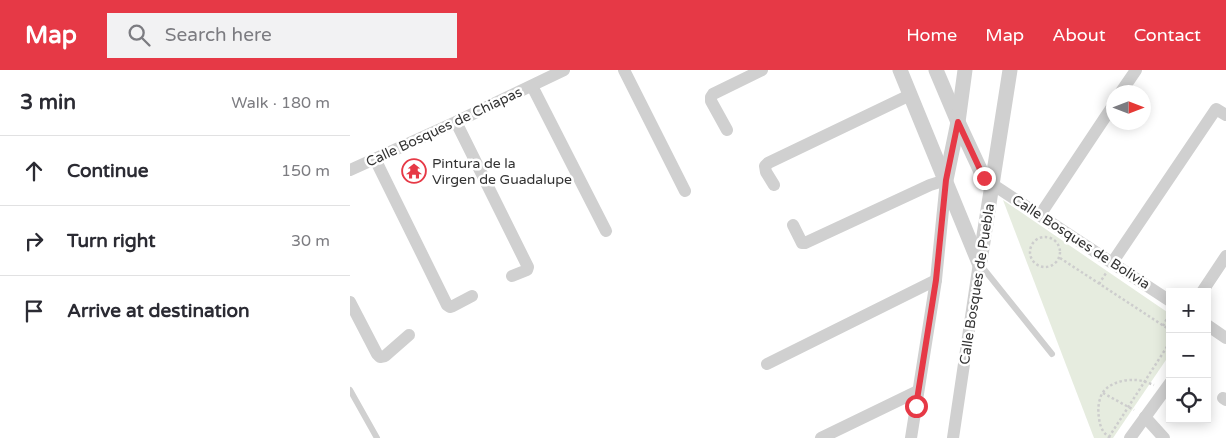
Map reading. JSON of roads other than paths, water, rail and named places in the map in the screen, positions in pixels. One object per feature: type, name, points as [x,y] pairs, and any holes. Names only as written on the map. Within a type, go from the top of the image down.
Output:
[{"type":"street","name":"Calle Bosques de Chiapas","points":[[350,170],[564,70]]},
{"type":"street","points":[[624,70],[685,191]]},
{"type":"street","points":[[727,130],[711,101],[711,97],[713,94],[762,70]]},
{"type":"street","points":[[900,70],[980,263]]},
{"type":"street","name":"Calle Bosques de Puebla","points":[[954,438],[1010,70]]},
{"type":"street","points":[[1126,85],[1136,70]]},
{"type":"street","points":[[938,75],[951,81],[958,80],[965,72]]},
{"type":"street","points":[[911,438],[936,280],[946,180],[958,122],[965,72]]},
{"type":"street","points":[[938,75],[984,178],[992,184]]},
{"type":"street","points":[[532,86],[606,231]]},
{"type":"street","points":[[774,185],[766,172],[765,166],[768,163],[910,95]]},
{"type":"street","points":[[1112,263],[1216,108],[1226,115]]},
{"type":"street","points":[[1040,215],[1106,116]]},
{"type":"street","points":[[456,122],[527,264],[527,270],[512,276]]},
{"type":"street","points":[[375,159],[447,304],[450,307],[454,306],[472,296]]},
{"type":"street","points":[[793,225],[802,243],[805,243],[930,185],[946,180]]},
{"type":"street","name":"Calle Bosques de Bolivia","points":[[992,184],[1166,298]]},
{"type":"street","points":[[1205,288],[1226,256]]},
{"type":"street","points":[[767,364],[936,280]]},
{"type":"street","points":[[350,302],[380,357],[385,356],[409,335]]},
{"type":"street","points":[[1211,330],[1226,338]]},
{"type":"street","points":[[1130,438],[1166,387]]},
{"type":"street","points":[[821,438],[918,391]]},
{"type":"street","points":[[1145,417],[1164,438]]},
{"type":"lane","points":[[980,263],[1052,354]]},
{"type":"lane","points":[[350,390],[377,438]]},
{"type":"place","name":"Pintura de la Virgen de Guadalupe","points":[[414,171]]}]
